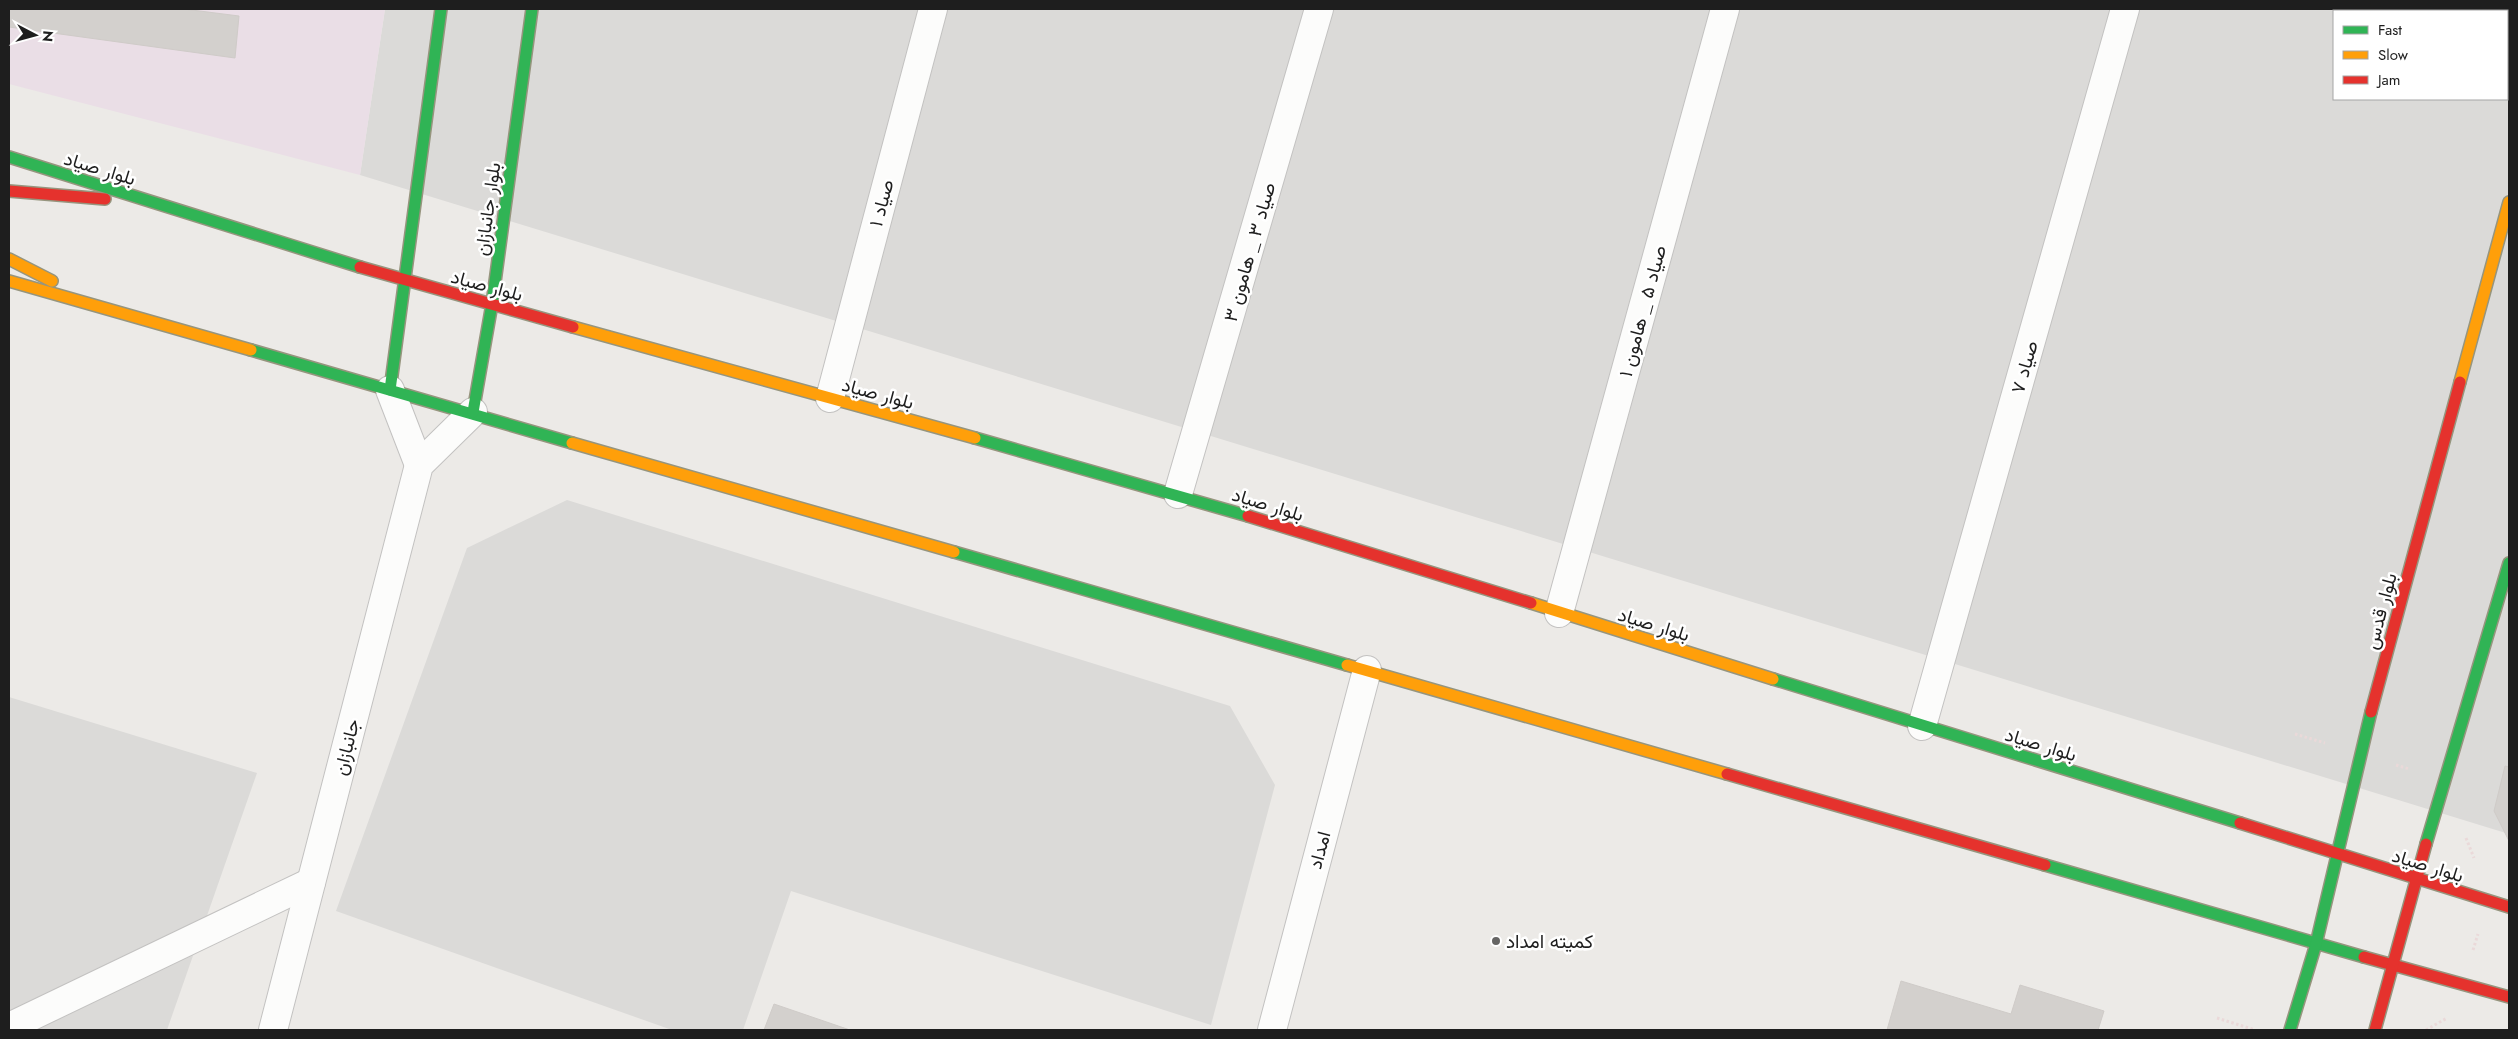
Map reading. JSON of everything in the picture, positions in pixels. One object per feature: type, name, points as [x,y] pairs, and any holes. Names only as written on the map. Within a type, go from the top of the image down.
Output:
[{"type":"main road","points":[[390,390],[408,282],[420,160],[441,9]]},
{"type":"main road","name":"بلوار جانبازان","points":[[473,412],[492,304],[532,9]]},
{"type":"main road","name":"بلوار صیاد","points":[[9,157],[408,282],[1178,494],[2338,856],[2509,907]]},
{"type":"main road","points":[[9,191],[154,203]]},
{"type":"main road","name":"بلوار قدس","points":[[2290,1030],[2316,944],[2378,684],[2509,202]]},
{"type":"main road","points":[[9,259],[103,308]]},
{"type":"main road","points":[[9,281],[473,412],[2188,905],[2316,944],[2509,997]]},
{"type":"main road","points":[[2375,1030],[2415,879],[2509,563]]},
{"type":"street","name":"صیاد ۱","points":[[830,398],[933,9]]},
{"type":"street","name":"صیاد ۳ _ هامون ۳","points":[[1178,494],[1319,9]]},
{"type":"street","name":"صیاد ۵ _ هامون ۱","points":[[1559,613],[1725,9]]},
{"type":"street","name":"صیاد ۷","points":[[1922,726],[2125,9]]},
{"type":"street","points":[[390,390],[419,465],[473,412]]},
{"type":"street","name":"جانبازان","points":[[273,1030],[419,465]]},
{"type":"street","name":"امداد","points":[[1272,1030],[1367,670]]},
{"type":"street","points":[[9,1027],[311,882]]},
{"type":"path","points":[[2217,1018],[2255,1030]]},
{"type":"shaded area","points":[[9,9],[385,9],[360,175],[9,84]]},
{"type":"shaded area","points":[[385,9],[2509,9],[2509,834],[360,175]]},
{"type":"shaded area","points":[[567,500],[1230,706],[1275,785],[1211,1025],[791,891],[743,1030],[672,1030],[336,911],[467,548]]},
{"type":"shaded area","points":[[9,697],[257,773],[167,1030],[9,1030]]},
{"type":"building","points":[[9,9],[184,9],[239,16],[235,58],[9,27]]},
{"type":"building","points":[[2457,9],[2509,9],[2508,14],[2508,10]]},
{"type":"building","points":[[2505,766],[2509,767],[2509,841],[2494,811]]},
{"type":"building","points":[[1901,981],[2011,1014],[2020,985],[2104,1011],[2098,1030],[1887,1030]]},
{"type":"building","points":[[774,1004],[850,1030],[764,1030]]},
{"type":"traffic: fast","points":[[390,390],[441,9]]},
{"type":"traffic: fast","points":[[473,412],[492,304],[532,9]]},
{"type":"traffic: fast","points":[[9,157],[360,267]]},
{"type":"traffic: fast","points":[[251,350],[572,443]]},
{"type":"traffic: fast","points":[[975,438],[1248,516]]},
{"type":"traffic: fast","points":[[954,552],[1347,665]]},
{"type":"traffic: fast","points":[[2426,844],[2509,563]]},
{"type":"traffic: fast","points":[[1773,679],[2240,823]]},
{"type":"traffic: fast","points":[[2290,1030],[2316,944],[2371,712]]},
{"type":"traffic: fast","points":[[2045,865],[2364,957]]},
{"type":"traffic: slow","points":[[2460,382],[2509,202]]},
{"type":"traffic: slow","points":[[9,259],[52,281]]},
{"type":"traffic: slow","points":[[9,281],[251,350]]},
{"type":"traffic: slow","points":[[573,327],[975,438]]},
{"type":"traffic: slow","points":[[572,443],[954,552]]},
{"type":"traffic: slow","points":[[1531,603],[1773,679]]},
{"type":"traffic: slow","points":[[1347,665],[1727,774]]},
{"type":"traffic: jam","points":[[9,191],[105,199]]},
{"type":"traffic: jam","points":[[360,267],[573,327]]},
{"type":"traffic: jam","points":[[2371,712],[2460,382]]},
{"type":"traffic: jam","points":[[1248,516],[1531,603]]},
{"type":"traffic: jam","points":[[1727,774],[2045,865]]},
{"type":"traffic: jam","points":[[2240,823],[2509,907]]},
{"type":"traffic: jam","points":[[2375,1030],[2426,844]]},
{"type":"traffic: jam","points":[[2364,957],[2509,997]]},
{"type":"place","name":"کمیته امداد","points":[[1496,941]]}]
